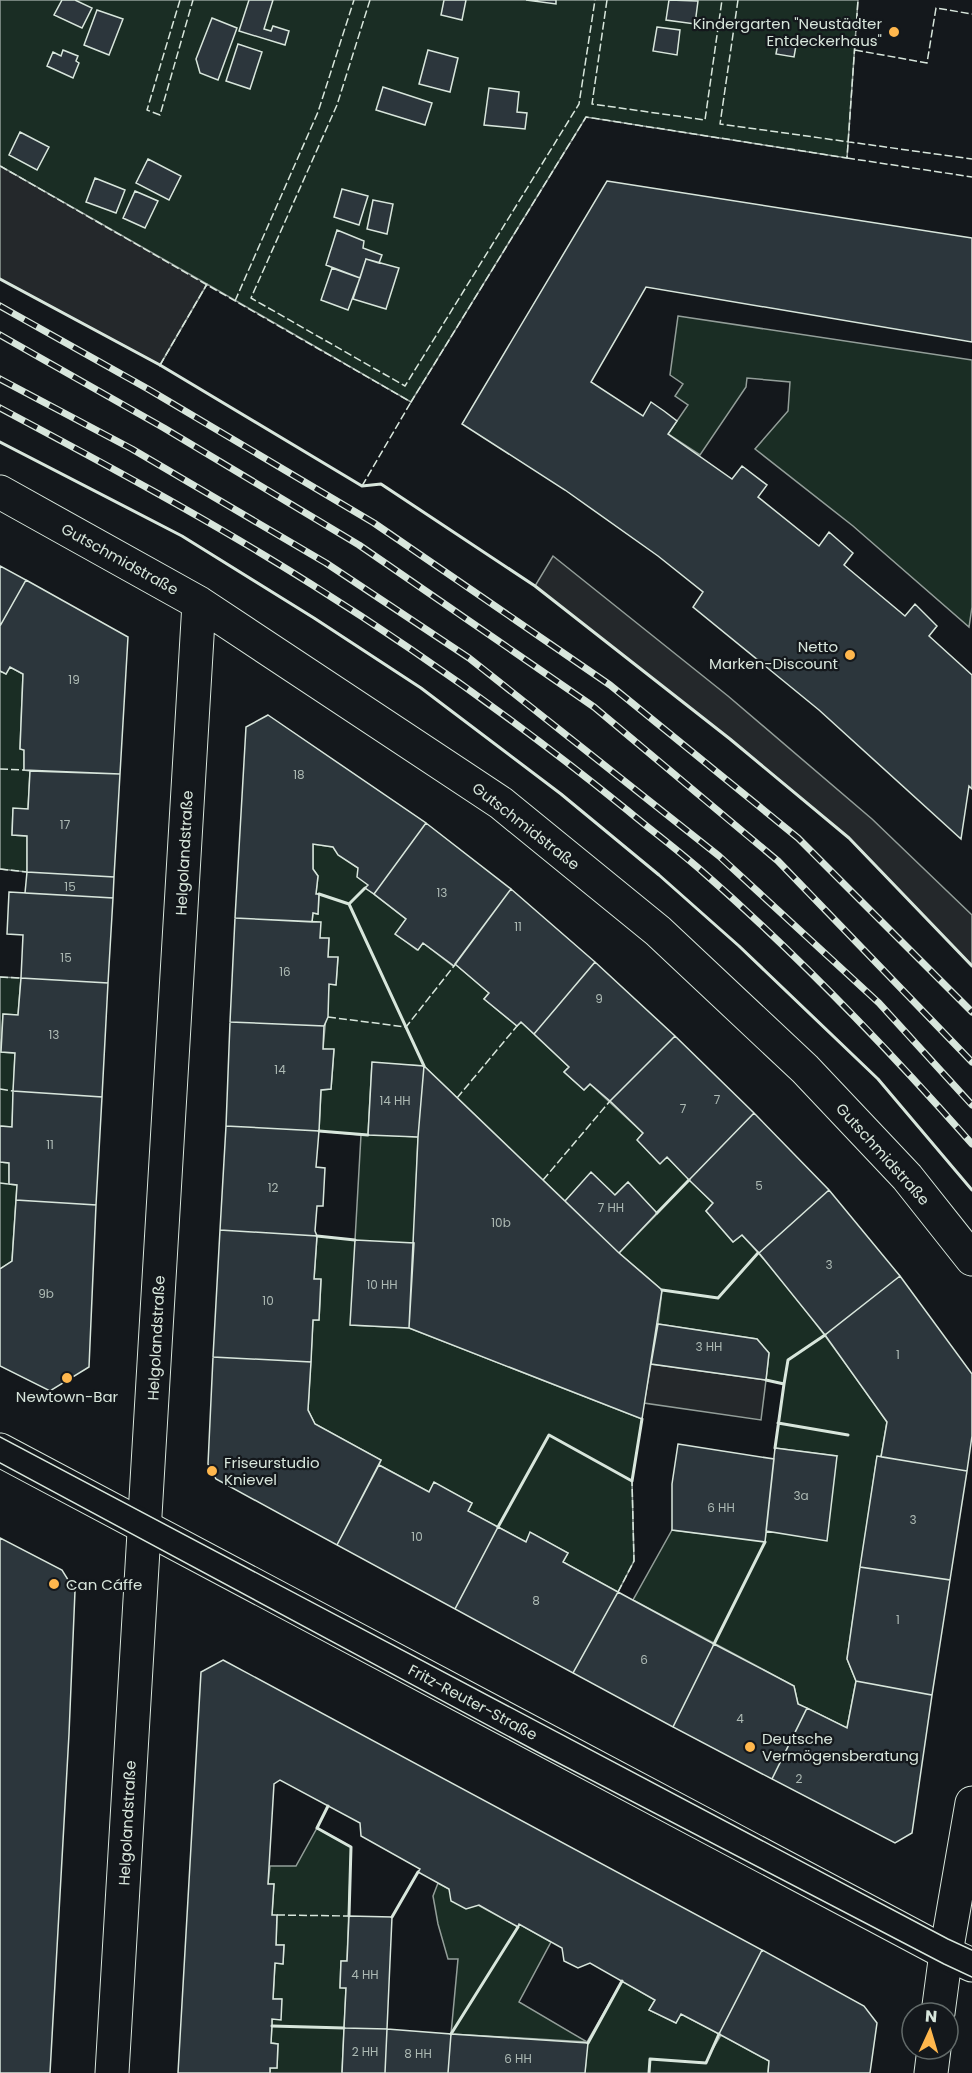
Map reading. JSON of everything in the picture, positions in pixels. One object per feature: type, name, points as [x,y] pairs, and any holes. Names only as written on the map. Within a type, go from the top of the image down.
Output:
[{"type":"street","name":"Gutschmidstraße","points":[[0,492],[199,603],[501,803],[658,931],[805,1069],[907,1178],[972,1259]]},
{"type":"street","name":"Helgolandstraße","points":[[112,2073],[199,603]]},
{"type":"street","name":"Fritz-Reuter-Straße","points":[[0,1450],[959,1959]]},
{"type":"street","points":[[943,2001],[959,1959],[972,1803]]},
{"type":"green space","points":[[0,0],[858,0],[847,158],[586,117],[411,402],[207,284],[160,365],[151,253],[0,166]]},
{"type":"green space","points":[[678,316],[972,360],[972,607],[969,627],[853,526],[755,449],[788,411],[790,382],[747,378],[746,387],[700,455],[668,434],[688,405],[675,396],[683,384],[670,375]]},
{"type":"green space","points":[[10,667],[23,674],[20,749],[24,750],[24,770],[30,771],[28,809],[13,809],[12,835],[27,836],[27,872],[0,869],[0,671],[6,674]]},
{"type":"green space","points":[[313,844],[333,847],[339,855],[358,868],[368,885],[366,888],[406,919],[396,934],[417,950],[423,943],[453,966],[455,964],[489,993],[484,999],[517,1026],[521,1022],[569,1067],[564,1072],[584,1090],[590,1084],[643,1133],[638,1140],[659,1163],[667,1157],[713,1203],[706,1211],[733,1242],[742,1235],[762,1257],[818,1326],[887,1422],[881,1457],[877,1457],[847,1659],[856,1681],[847,1728],[798,1704],[794,1686],[633,1600],[672,1530],[765,1541],[766,1531],[837,1456],[775,1448],[784,1384],[766,1380],[769,1353],[757,1339],[658,1324],[662,1290],[619,1253],[657,1214],[628,1182],[615,1195],[565,1201],[424,1066],[372,1063],[368,1134],[418,1137],[414,1243],[351,1325],[409,1328],[642,1419],[632,1481],[634,1561],[618,1592],[563,1562],[568,1553],[531,1533],[526,1542],[468,1511],[472,1503],[434,1483],[429,1492],[379,1465],[381,1460],[315,1424],[308,1410],[313,1320],[319,1320],[321,1280],[314,1279],[317,1236],[355,1240],[361,1135],[319,1131],[321,1090],[331,1089],[334,1050],[323,1049],[329,984],[336,985],[338,958],[328,957],[329,939],[320,938],[312,922],[313,913],[318,914],[319,895],[316,894],[318,876],[313,869]]},
{"type":"green space","points":[[0,977],[21,978],[18,1015],[3,1014],[1,1052],[15,1053],[12,1127],[0,1126]]},
{"type":"green space","points":[[0,1162],[9,1163],[9,1184],[17,1185],[12,1261],[0,1269]]},
{"type":"green space","points":[[317,1828],[351,1847],[347,1961],[341,1961],[340,1987],[346,1988],[342,2073],[270,2073],[270,2068],[277,2068],[278,2044],[271,2043],[272,2019],[281,1999],[273,1999],[275,1963],[283,1964],[284,1945],[276,1945],[277,1916],[272,1915],[274,1884],[268,1884],[270,1866],[296,1866]]},
{"type":"green space","points":[[438,1883],[518,1927],[519,1924],[551,1942],[519,2002],[587,2042],[451,2034],[458,1959],[448,1959],[438,1924],[433,1896]]},
{"type":"green space","points":[[622,1981],[655,2000],[649,2010],[676,2023],[681,2014],[719,2034],[712,2050],[721,2035],[769,2061],[768,2073],[585,2073],[587,2042]]},
{"type":"shaded area","points":[[0,166],[207,284],[160,365],[0,279]]},
{"type":"shaded area","points":[[553,556],[728,696],[872,819],[972,915],[972,966],[849,838],[730,739],[535,586]]},
{"type":"shaded area","points":[[651,1364],[766,1380],[761,1420],[644,1403]]},
{"type":"building","points":[[62,0],[75,0],[92,8],[82,28],[54,15]]},
{"type":"building","points":[[249,0],[273,0],[264,29],[271,31],[273,26],[289,31],[285,45],[239,31]]},
{"type":"building","points":[[444,0],[466,0],[462,20],[441,15]]},
{"type":"building","points":[[526,0],[556,0],[556,4]]},
{"type":"building","points":[[669,0],[698,1],[695,24],[666,20]]},
{"type":"building","points":[[97,10],[123,19],[109,55],[84,45]]},
{"type":"building","points":[[212,18],[237,28],[218,80],[200,73],[196,59]]},
{"type":"building","points":[[657,27],[680,30],[677,55],[653,51]]},
{"type":"building","points":[[779,37],[797,40],[794,57],[776,54]]},
{"type":"building","points":[[238,44],[262,52],[250,89],[226,81]]},
{"type":"building","points":[[63,50],[78,56],[76,61],[79,63],[73,78],[47,66],[53,52],[61,56]]},
{"type":"building","points":[[428,50],[458,58],[450,92],[419,84]]},
{"type":"building","points":[[383,87],[432,103],[425,125],[376,110]]},
{"type":"building","points":[[489,88],[519,92],[517,112],[527,113],[525,129],[484,125]]},
{"type":"building","points":[[20,132],[49,147],[37,170],[9,155]]},
{"type":"building","points":[[148,159],[181,176],[169,200],[136,183]]},
{"type":"building","points":[[95,178],[125,190],[116,213],[86,202]]},
{"type":"building","points":[[607,181],[972,238],[972,342],[646,287],[591,382],[643,416],[651,402],[677,421],[668,434],[732,479],[742,466],[767,485],[758,497],[819,546],[829,532],[853,553],[844,565],[905,616],[915,604],[937,626],[929,636],[972,675],[972,789],[969,786],[961,839],[819,710],[693,607],[703,592],[658,556],[565,490],[462,424]]},
{"type":"building","points":[[342,189],[368,196],[359,225],[334,217]]},
{"type":"building","points":[[135,191],[158,201],[145,228],[123,218]]},
{"type":"building","points":[[373,200],[393,204],[387,234],[367,229]]},
{"type":"building","points":[[337,230],[364,241],[363,248],[382,255],[379,263],[366,259],[360,278],[326,265]]},
{"type":"building","points":[[366,259],[399,268],[386,309],[353,299]]},
{"type":"building","points":[[332,268],[360,278],[348,310],[321,300]]},
{"type":"building","points":[[0,566],[26,580],[0,626]]},
{"type":"building","points":[[26,580],[128,637],[120,774],[24,770],[24,750],[20,749],[23,674],[10,667],[6,674],[0,671],[0,626]]},
{"type":"building","points":[[268,715],[426,823],[374,894],[365,888],[368,885],[357,877],[358,868],[338,855],[333,847],[313,844],[313,869],[318,876],[316,894],[319,894],[318,914],[313,913],[312,922],[235,918],[246,727]]},
{"type":"building","points":[[30,771],[120,774],[114,877],[27,872],[27,836],[12,835],[13,808],[28,809]]},
{"type":"building","points":[[426,823],[511,889],[454,966],[423,943],[418,950],[395,934],[406,919],[374,894]]},
{"type":"building","points":[[27,872],[114,877],[113,898],[25,893]]},
{"type":"building","points":[[511,889],[595,962],[534,1034],[521,1022],[517,1026],[484,999],[489,993],[455,964]]},
{"type":"building","points":[[9,892],[113,898],[108,983],[21,978],[23,935],[7,934]]},
{"type":"building","points":[[235,918],[321,922],[320,938],[329,938],[328,957],[338,957],[336,985],[329,984],[328,1017],[324,1026],[230,1022]]},
{"type":"building","points":[[595,962],[675,1036],[610,1101],[590,1084],[584,1090],[564,1072],[569,1067],[534,1034]]},
{"type":"building","points":[[21,978],[108,983],[102,1097],[13,1091],[15,1053],[1,1052],[3,1014],[18,1015]]},
{"type":"building","points":[[230,1022],[324,1026],[323,1049],[334,1049],[331,1089],[321,1090],[319,1131],[226,1126]]},
{"type":"building","points":[[675,1036],[754,1113],[689,1180],[667,1157],[660,1164],[637,1140],[643,1133],[610,1101]]},
{"type":"building","points":[[372,1062],[424,1066],[418,1137],[368,1135]]},
{"type":"building","points":[[424,1066],[619,1253],[662,1290],[642,1419],[409,1328],[418,1137]]},
{"type":"building","points":[[13,1091],[102,1097],[96,1205],[16,1200],[17,1185],[9,1184],[9,1163],[0,1162],[0,1126],[12,1127]]},
{"type":"building","points":[[754,1113],[829,1190],[759,1253],[742,1235],[733,1242],[706,1211],[713,1203],[689,1180]]},
{"type":"building","points":[[226,1126],[319,1131],[316,1167],[325,1168],[323,1206],[317,1206],[315,1231],[317,1236],[220,1230]]},
{"type":"building","points":[[591,1172],[615,1195],[628,1182],[657,1213],[619,1253],[565,1201]]},
{"type":"building","points":[[829,1190],[900,1276],[825,1335],[759,1253]]},
{"type":"building","points":[[16,1200],[96,1205],[89,1367],[50,1391],[0,1366],[0,1269],[12,1261]]},
{"type":"building","points":[[220,1230],[317,1236],[314,1279],[321,1279],[319,1320],[313,1320],[311,1362],[213,1357]]},
{"type":"building","points":[[355,1240],[414,1243],[409,1328],[350,1325]]},
{"type":"building","points":[[900,1276],[972,1374],[972,1436],[967,1471],[881,1457],[887,1422],[825,1335]]},
{"type":"building","points":[[658,1324],[757,1339],[769,1353],[766,1380],[651,1364]]},
{"type":"building","points":[[213,1357],[311,1362],[308,1410],[315,1424],[381,1460],[337,1545],[216,1479],[208,1464]]},
{"type":"building","points":[[678,1444],[774,1459],[765,1542],[672,1530],[672,1484]]},
{"type":"building","points":[[775,1448],[837,1456],[827,1541],[766,1531]]},
{"type":"building","points":[[877,1456],[967,1471],[950,1580],[860,1567]]},
{"type":"building","points":[[379,1465],[429,1492],[434,1482],[472,1503],[468,1511],[498,1527],[455,1609],[337,1545]]},
{"type":"building","points":[[498,1527],[526,1542],[530,1532],[568,1553],[563,1562],[618,1592],[573,1673],[455,1609]]},
{"type":"building","points":[[0,1538],[62,1570],[75,1591],[50,2073],[0,2073]]},
{"type":"building","points":[[860,1567],[950,1580],[932,1695],[856,1681],[847,1659]]},
{"type":"building","points":[[618,1592],[714,1644],[673,1727],[573,1673]]},
{"type":"building","points":[[714,1644],[794,1686],[798,1704],[807,1708],[772,1779],[673,1727]]},
{"type":"building","points":[[223,1660],[762,1950],[719,2034],[681,2014],[676,2023],[649,2010],[655,2000],[590,1963],[578,1968],[564,1961],[562,1948],[519,1924],[518,1927],[479,1905],[466,1909],[451,1901],[449,1889],[418,1872],[420,1869],[361,1836],[360,1823],[280,1780],[274,1784],[268,1884],[274,1884],[272,1915],[277,1915],[276,1945],[284,1945],[283,1964],[275,1963],[273,1999],[282,1999],[281,2020],[272,2019],[271,2043],[278,2044],[277,2068],[270,2068],[270,2073],[178,2073],[201,1672]]},
{"type":"building","points":[[856,1681],[932,1695],[912,1833],[895,1843],[772,1779],[807,1708],[847,1728]]},
{"type":"building","points":[[349,1916],[392,1917],[387,2029],[344,2028],[346,1988],[340,1988],[341,1961],[347,1961]]},
{"type":"building","points":[[762,1950],[864,2006],[877,2023],[870,2073],[768,2073],[769,2061],[719,2034]]},
{"type":"building","points":[[344,2028],[387,2029],[385,2073],[342,2073]]},
{"type":"building","points":[[387,2029],[451,2034],[448,2073],[385,2073]]},
{"type":"building","points":[[451,2034],[588,2043],[585,2073],[448,2073]]},
{"type":"tram line","points":[[0,1437],[972,1950]]},
{"type":"tram line","points":[[0,1463],[543,1755],[972,1977]]},
{"type":"railway","points":[[0,306],[148,389],[374,523],[610,685],[798,838],[972,1012]]},
{"type":"railway","points":[[0,335],[164,428],[359,545],[594,707],[778,861],[972,1062]]},
{"type":"railway","points":[[0,379],[132,449],[326,563],[469,658],[719,856],[879,1003],[972,1105]]},
{"type":"railway","points":[[0,408],[196,515],[311,584],[433,664],[551,750],[695,865],[774,937],[875,1038],[972,1144]]},
{"type":"fence","points":[[180,0],[147,110],[160,115],[193,0]]},
{"type":"fence","points":[[235,301],[318,112],[354,0]]},
{"type":"fence","points":[[370,0],[337,105],[251,298],[405,386],[579,104],[595,0]]},
{"type":"fence","points":[[607,0],[592,104],[705,120],[722,0]]},
{"type":"fence","points":[[738,0],[720,124],[972,159]]},
{"type":"fence","points":[[0,166],[411,402],[586,117],[847,158],[858,0]]},
{"type":"fence","points":[[855,50],[927,63],[936,8],[972,14]]},
{"type":"fence","points":[[847,158],[972,177]]},
{"type":"fence","points":[[160,365],[207,284]]},
{"type":"fence","points":[[362,486],[411,402]]},
{"type":"fence","points":[[0,769],[24,770]]},
{"type":"fence","points":[[0,869],[27,872]]},
{"type":"fence","points":[[328,1017],[406,1027],[454,966]]},
{"type":"fence","points":[[0,977],[21,978]]},
{"type":"fence","points":[[457,1098],[517,1026]]},
{"type":"fence","points":[[0,1089],[13,1091]]},
{"type":"fence","points":[[543,1180],[610,1101]]},
{"type":"fence","points":[[0,1183],[9,1184]]},
{"type":"fence","points":[[618,1592],[634,1561],[632,1481]]},
{"type":"fence","points":[[277,1915],[349,1916]]},
{"type":"wall","points":[[0,279],[160,365],[362,486],[381,484],[535,586],[730,739],[849,838],[972,966]]},
{"type":"wall","points":[[0,442],[182,536],[314,618],[421,688],[561,794],[659,875],[739,946],[878,1079],[972,1190]]},
{"type":"wall","points":[[365,888],[349,904],[424,1066]]},
{"type":"wall","points":[[319,894],[349,904]]},
{"type":"wall","points":[[319,1131],[368,1135]]},
{"type":"wall","points":[[657,1213],[689,1180]]},
{"type":"wall","points":[[317,1236],[355,1240]]},
{"type":"wall","points":[[662,1290],[718,1298],[758,1253]]},
{"type":"wall","points":[[784,1384],[788,1360],[825,1335]]},
{"type":"wall","points":[[766,1380],[784,1384],[775,1448]]},
{"type":"wall","points":[[498,1527],[549,1435],[632,1481],[642,1419]]},
{"type":"wall","points":[[778,1423],[848,1435]]},
{"type":"wall","points":[[714,1644],[765,1542]]},
{"type":"wall","points":[[328,1806],[317,1828],[351,1847],[349,1916]]},
{"type":"wall","points":[[392,1917],[418,1872]]},
{"type":"wall","points":[[451,2034],[518,1927]]},
{"type":"wall","points":[[588,2043],[622,1981]]},
{"type":"wall","points":[[272,2026],[344,2028]]},
{"type":"wall","points":[[649,2073],[650,2059],[706,2063],[719,2034]]},
{"type":"place","name":"Kindergarten \"Neustädter Entdeckerhaus\"","points":[[894,32]]},
{"type":"place","name":"Netto Marken-Discount","points":[[850,655]]},
{"type":"place","name":"Newtown-Bar","points":[[67,1378]]},
{"type":"place","name":"Friseurstudio Knievel","points":[[212,1471]]},
{"type":"place","name":"Can Cáffe","points":[[54,1584]]},
{"type":"place","name":"Deutsche Vermögensberatung","points":[[750,1747]]}]
